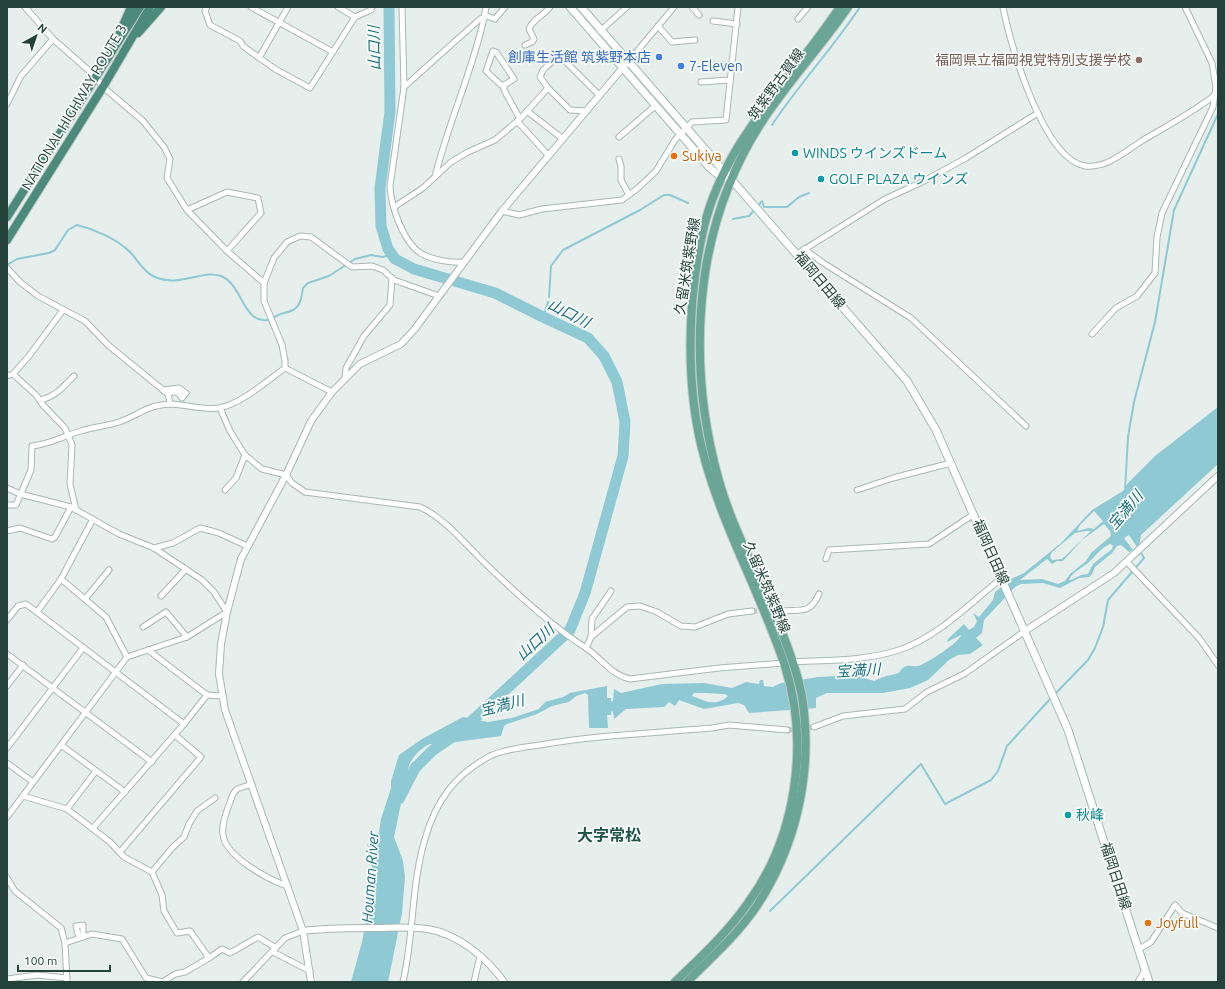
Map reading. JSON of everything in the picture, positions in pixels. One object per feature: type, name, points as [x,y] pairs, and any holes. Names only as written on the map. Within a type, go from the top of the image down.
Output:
[{"type":"highway","points":[[115,46],[126,15],[131,7]]},
{"type":"highway","name":"NATIONAL HIGHWAY ROUTE 3","points":[[7,217],[140,7]]},
{"type":"highway","name":"NATIONAL HIGHWAY ROUTE 3","points":[[7,240],[103,87],[150,7]]},
{"type":"highway","points":[[131,41],[161,7]]},
{"type":"main road","name":"福岡日田線","points":[[570,7],[679,135],[710,168],[731,179],[907,381],[936,430],[1068,730],[1149,982]]},
{"type":"main road","name":"福岡日田線","points":[[581,7],[600,31],[685,128],[722,174]]},
{"type":"main road","name":"筑紫野古賀線","points":[[722,174],[748,129],[823,32],[840,7]]},
{"type":"main road","name":"筑紫野古賀線","points":[[731,179],[752,139],[775,103],[834,28],[848,7]]},
{"type":"main road","name":"久留米筑紫野線","points":[[687,982],[734,936],[755,908],[774,876],[789,843],[798,813],[804,767],[804,707],[789,665],[727,525],[713,487],[704,458],[694,396],[691,365],[692,301],[703,229],[722,174]]},
{"type":"main road","name":"久留米筑紫野線","points":[[675,982],[726,932],[749,903],[768,872],[781,840],[793,791],[797,739],[789,665],[782,632],[747,555],[720,483],[712,456],[702,396],[700,328],[705,275],[713,234],[731,179]]},
{"type":"street","points":[[25,7],[53,39],[95,76],[103,87],[143,121],[164,147],[170,159],[167,178],[187,210],[227,251],[264,283]]},
{"type":"street","points":[[207,7],[205,11],[210,25],[240,40],[243,46],[275,69],[310,88],[355,17],[370,10],[372,7]]},
{"type":"street","points":[[251,7],[333,52]]},
{"type":"street","points":[[259,58],[288,7]]},
{"type":"street","points":[[338,7],[355,17]]},
{"type":"street","points":[[402,7],[404,87],[390,186],[390,198],[406,238],[422,254],[453,263],[462,264]]},
{"type":"street","points":[[435,178],[450,123],[478,42],[486,7]]},
{"type":"street","points":[[404,87],[480,19],[487,16],[495,19],[505,7]]},
{"type":"street","points":[[525,45],[532,42],[534,39],[529,29],[532,22],[545,13],[550,7]]},
{"type":"street","points":[[600,31],[628,7]]},
{"type":"street","points":[[311,982],[303,931],[230,725],[222,696],[218,658],[227,612],[241,559],[286,475],[311,421],[332,392],[360,364],[401,344],[414,330],[502,211],[674,7]]},
{"type":"street","points":[[692,7],[699,15]]},
{"type":"street","points":[[502,211],[519,215],[542,209],[622,200],[656,171],[679,135],[692,122],[726,120],[738,7]]},
{"type":"street","points":[[798,19],[808,7]]},
{"type":"street","points":[[1003,7],[1005,21],[1025,83],[1038,113],[1059,149],[1070,160],[1086,166],[1107,162],[1215,95]]},
{"type":"street","points":[[1092,334],[1116,308],[1137,296],[1155,273],[1157,237],[1162,213],[1207,120],[1215,95],[1216,87],[1212,63],[1185,7]]},
{"type":"street","points":[[714,21],[737,24]]},
{"type":"street","points":[[658,26],[672,42],[695,40]]},
{"type":"street","points":[[7,104],[21,76],[53,39]]},
{"type":"street","points":[[493,51],[496,52],[514,79],[504,85],[501,85],[486,71],[493,51]]},
{"type":"street","points":[[586,111],[570,110],[540,78],[543,70],[558,56],[562,57],[599,95]]},
{"type":"street","points":[[704,67],[716,64],[732,65]]},
{"type":"street","points":[[702,82],[730,80]]},
{"type":"street","points":[[504,85],[504,90],[518,120],[549,156]]},
{"type":"street","points":[[394,207],[435,178],[451,162],[468,152],[495,140],[518,120],[548,88]]},
{"type":"street","points":[[619,137],[655,106]]},
{"type":"street","points":[[527,111],[563,139]]},
{"type":"street","points":[[797,254],[885,199],[922,182],[966,158],[1038,113]]},
{"type":"street","points":[[619,159],[621,166],[620,180],[629,195]]},
{"type":"street","points":[[187,210],[227,192],[258,198],[262,213],[227,251]]},
{"type":"street","points":[[7,505],[16,505],[31,470],[32,446],[49,444],[81,430],[119,422],[155,406],[170,403],[190,407],[220,408],[240,399],[285,368],[286,361],[282,345],[264,301],[264,283],[274,258],[287,242],[300,236],[311,237],[352,267],[372,266],[383,270],[392,278],[422,292],[441,294]]},
{"type":"street","points":[[804,249],[825,264],[911,318],[1026,426]]},
{"type":"street","points":[[7,268],[20,282],[38,296],[85,321],[108,345],[165,392],[170,403]]},
{"type":"street","points":[[345,378],[346,368],[364,336],[390,305],[392,300],[392,278]]},
{"type":"street","points":[[7,531],[20,528],[52,539],[55,537],[74,508],[70,484],[72,453],[65,428],[36,394],[10,375],[63,310]]},
{"type":"street","points":[[285,368],[332,392]]},
{"type":"street","points":[[40,400],[49,398],[74,376]]},
{"type":"street","points":[[220,408],[230,431],[245,455],[262,470],[286,475],[292,483],[305,492],[420,506],[434,513],[491,570],[552,623],[584,647],[619,677],[630,679],[720,668],[789,665],[866,657],[899,650],[919,641],[940,628],[1003,580]]},
{"type":"street","points":[[226,490],[236,478],[245,455]]},
{"type":"street","points":[[857,490],[893,478],[951,463]]},
{"type":"street","points":[[814,727],[843,716],[905,709],[927,692],[964,674],[1024,629],[1108,577],[1218,476]]},
{"type":"street","points":[[7,488],[20,494],[74,508],[119,534],[154,548],[202,580],[214,592],[227,612]]},
{"type":"street","points":[[826,559],[829,550],[929,544],[974,514]]},
{"type":"street","points":[[37,612],[61,579],[93,519]]},
{"type":"street","points":[[154,548],[173,543],[200,528],[219,533],[247,546]]},
{"type":"street","points":[[1126,562],[1199,638],[1218,665]]},
{"type":"street","points":[[161,596],[186,569]]},
{"type":"street","points":[[85,599],[109,570]]},
{"type":"street","points":[[61,579],[106,617],[127,657]]},
{"type":"street","points":[[591,637],[592,619],[611,592]]},
{"type":"street","points":[[781,611],[810,609],[815,604],[819,594]]},
{"type":"street","points":[[7,620],[18,606],[26,604],[184,724]]},
{"type":"street","points":[[584,647],[591,637],[627,607],[640,606],[657,612],[681,626],[695,627],[728,614],[752,610]]},
{"type":"street","points":[[144,627],[166,612],[187,636]]},
{"type":"street","points":[[7,817],[127,657],[187,636],[227,612]]},
{"type":"street","points":[[7,748],[83,648]]},
{"type":"street","points":[[148,650],[207,696],[222,696]]},
{"type":"street","points":[[7,654],[152,762]]},
{"type":"street","points":[[7,686],[23,665]]},
{"type":"street","points":[[93,828],[152,762],[207,696]]},
{"type":"street","points":[[403,982],[408,928],[418,865],[425,838],[447,790],[471,768],[492,755],[524,747],[571,740],[712,728],[729,725],[787,730]]},
{"type":"street","points":[[120,852],[201,758],[175,735]]},
{"type":"street","points":[[61,745],[125,792]]},
{"type":"street","points":[[7,763],[33,782]]},
{"type":"street","points":[[67,809],[96,771]]},
{"type":"street","points":[[252,784],[237,789],[233,794],[222,828],[222,836],[231,852],[267,878],[288,886]]},
{"type":"street","points":[[22,796],[67,809],[93,828],[124,856],[152,872],[162,895],[164,911],[174,930],[178,932],[190,931],[209,958]]},
{"type":"street","points":[[152,872],[184,838],[189,824],[197,811],[215,798]]},
{"type":"street","points":[[7,878],[15,891],[25,901],[61,928],[65,943],[67,980],[37,975],[7,979]]},
{"type":"street","points":[[1139,949],[1151,942],[1175,905],[1182,913],[1218,928]]},
{"type":"street","points":[[243,982],[285,938],[303,931],[358,928],[408,928],[428,929],[447,935],[480,956],[504,982]]},
{"type":"street","points":[[65,943],[92,934],[122,939],[145,980],[163,982],[175,974],[186,972],[222,949],[230,953],[258,938],[310,972]]},
{"type":"street","points":[[474,982],[480,956]]},
{"type":"street","points":[[1138,982],[1145,970]]},
{"type":"water","name":"宝満川","points":[[1218,407],[1218,464],[1141,535],[1139,546],[1137,547],[1129,535],[1124,538],[1133,550],[1129,552],[1121,545],[1117,546],[1112,553],[1095,567],[1089,577],[1079,578],[1060,588],[1043,583],[1021,584],[1015,587],[984,620],[982,633],[976,638],[983,645],[970,654],[958,655],[949,660],[928,680],[910,688],[883,693],[827,693],[816,698],[816,708],[749,713],[744,705],[738,703],[704,709],[679,700],[675,706],[669,702],[664,707],[626,709],[614,719],[613,712],[611,711],[611,715],[607,715],[608,728],[589,728],[588,695],[585,693],[576,696],[569,702],[552,706],[537,714],[507,724],[504,726],[501,736],[455,742],[446,747],[430,744],[423,748],[415,755],[409,765],[394,837],[403,861],[405,877],[402,913],[388,982],[351,982],[362,942],[368,911],[373,851],[367,845],[379,833],[381,819],[391,788],[391,781],[399,755],[422,739],[463,717],[488,722],[512,718],[539,709],[545,702],[563,697],[570,693],[607,686],[607,698],[611,698],[611,702],[613,701],[614,689],[621,693],[662,684],[704,683],[732,688],[746,682],[759,684],[760,680],[763,680],[764,686],[773,687],[781,683],[818,677],[854,675],[874,681],[899,673],[906,666],[918,666],[935,657],[955,643],[961,635],[947,642],[948,639],[964,624],[969,630],[974,627],[977,621],[973,613],[979,617],[993,600],[995,592],[1013,578],[1024,573],[1061,543],[1092,510],[1123,491],[1128,483],[1155,456]],"holes":[[[1094,511],[1103,521],[1094,529],[1089,528],[1077,531],[1080,525]],[[1104,524],[1110,531],[1111,536],[1091,553],[1086,561],[1070,574],[1065,581],[1058,584],[1042,579],[1020,580],[1047,559],[1052,564],[1057,561],[1063,561],[1082,540]],[[1091,531],[1062,559],[1052,560],[1050,557],[1052,552],[1075,533]],[[1110,544],[1113,545],[1112,549],[1093,564],[1088,574],[1069,580],[1075,572],[1088,563],[1103,548]],[[694,693],[725,694],[728,696],[719,702],[705,701],[692,696]]]},
{"type":"waterway","name":"山口川","points":[[389,7],[390,112],[380,188],[381,226],[388,249],[395,259],[414,269],[495,293],[588,338],[604,356],[617,382],[625,422],[623,456],[585,593],[570,630],[462,730],[432,751],[415,768],[399,799]]},
{"type":"waterway","points":[[772,125],[860,7]]},
{"type":"waterway","name":"宝満川","points":[[1125,490],[1128,437],[1134,402],[1155,322],[1174,210],[1218,114]]},
{"type":"waterway","points":[[758,206],[762,201],[764,207],[787,207],[799,197],[809,193]]},
{"type":"waterway","points":[[549,297],[551,266],[563,250],[640,210],[664,195],[670,195],[688,203]]},
{"type":"waterway","points":[[733,219],[749,216],[755,209]]},
{"type":"waterway","points":[[7,265],[17,259],[49,253],[55,250],[68,230],[77,225],[98,232],[125,247],[143,268],[153,276],[172,280],[181,280],[205,275],[221,276],[228,280],[234,287],[247,310],[253,316],[259,319],[267,320],[289,312],[297,307],[299,305],[303,288],[308,283],[329,276],[355,259],[371,255],[382,257],[392,255]]},
{"type":"waterway","points":[[543,317],[548,302]]},
{"type":"waterway","points":[[1054,695],[1088,660],[1095,648],[1103,627],[1108,600],[1144,558],[1140,551]]},
{"type":"waterway","points":[[770,911],[921,764],[945,804],[991,780],[998,771],[1007,746],[1051,698]]},
{"type":"tunnel","points":[[752,611],[781,611]]},
{"type":"tunnel","points":[[787,730],[814,727]]},
{"type":"place","name":"創庫生活館 筑紫野本店","points":[[659,57]]},
{"type":"place","name":"福岡県立福岡視覚特別支援学校","points":[[1139,60]]},
{"type":"place","name":"7-Eleven","points":[[681,66]]},
{"type":"place","name":"WINDS ウインズドーム","points":[[795,153]]},
{"type":"place","name":"Sukiya","points":[[674,156]]},
{"type":"place","name":"GOLF PLAZA ウインズ","points":[[821,179]]},
{"type":"place","name":"秋峰","points":[[1068,815]]},
{"type":"place","name":"Joyfull","points":[[1148,923]]},
{"type":"district","name":"大字常松","points":[[609,835]]},
{"type":"water label","name":"Houman River","points":[[370,877]]}]
